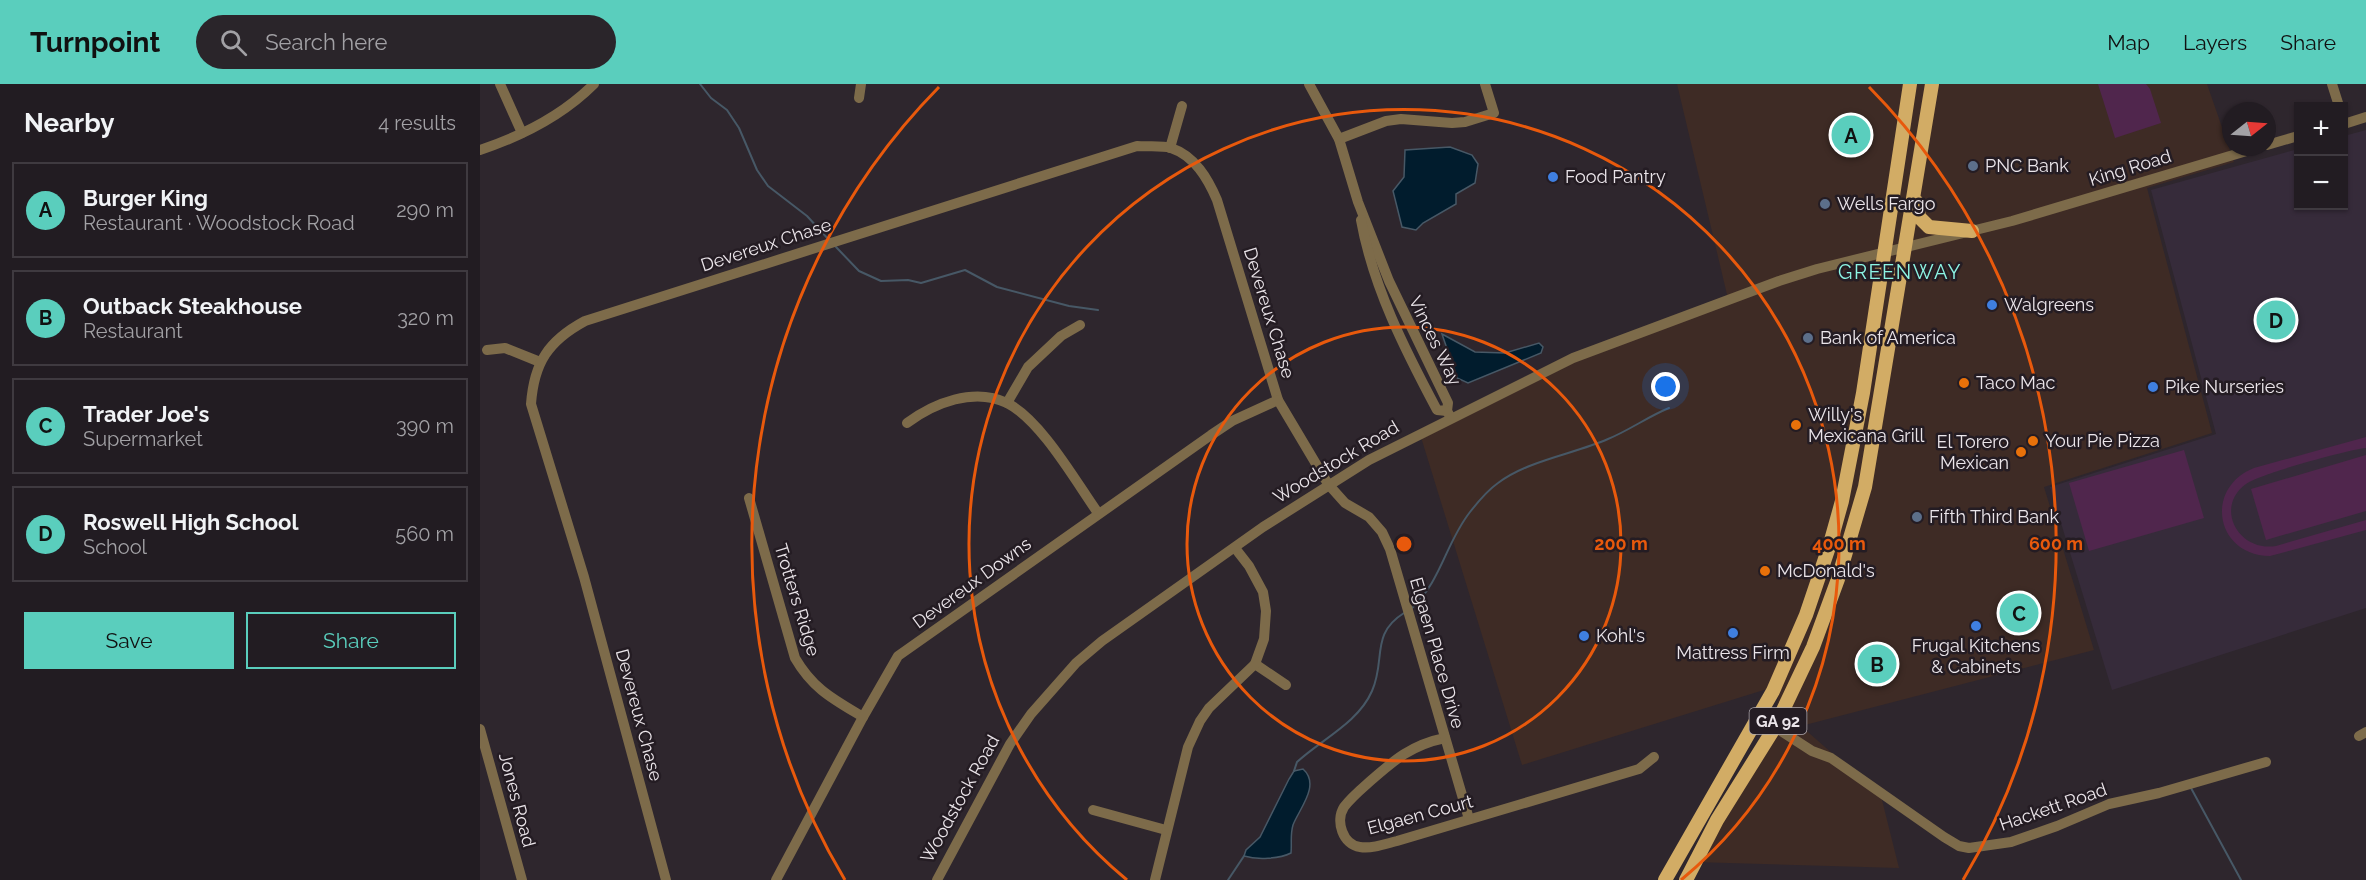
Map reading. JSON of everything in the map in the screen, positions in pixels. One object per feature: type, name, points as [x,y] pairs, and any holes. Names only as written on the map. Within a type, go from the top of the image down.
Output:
[{"type":"main road","name":"GA 92","points":[[1665,880],[1773,691],[1806,615],[1830,544],[1842,501],[1863,393],[1910,84]]},
{"type":"main road","name":"GA 92","points":[[1686,880],[1717,820],[1775,727],[1813,647],[1838,579],[1865,487],[1932,84]]},
{"type":"main road","points":[[1915,192],[1919,217],[1929,226],[1972,231]]},
{"type":"street","points":[[500,84],[522,134]]},
{"type":"street","points":[[480,150],[522,134],[569,107],[594,84]]},
{"type":"street","points":[[859,98],[861,84]]},
{"type":"street","name":"Vinces Way","points":[[1309,84],[1339,139],[1358,201],[1369,256],[1386,304],[1437,410],[1449,414]]},
{"type":"street","points":[[1339,139],[1386,121],[1401,118],[1452,123],[1494,113],[1485,84]]},
{"type":"street","points":[[2332,84],[2337,102]]},
{"type":"street","points":[[1170,148],[1182,106]]},
{"type":"street","points":[[2348,122],[2366,117]]},
{"type":"street","points":[[2276,142],[2294,137]]},
{"type":"street","name":"Devereux Chase","points":[[666,880],[584,577],[531,404],[533,383],[540,362],[558,339],[585,321],[1127,148],[1137,146],[1170,148],[1185,156],[1209,180],[1278,400],[1328,484]]},
{"type":"street","name":"King Road","points":[[1905,247],[2012,221],[2230,156]]},
{"type":"street","name":"Woodstock Road","points":[[937,880],[1010,744],[1052,688],[1102,641],[1328,484],[1449,414],[1569,360],[1625,337],[1785,279],[1905,247]]},
{"type":"street","points":[[1007,403],[1028,367],[1061,336],[1080,325]]},
{"type":"street","points":[[487,350],[506,348],[540,362]]},
{"type":"street","points":[[907,423],[937,405],[955,399],[980,397],[1007,403],[1030,420],[1042,434],[1098,513]]},
{"type":"street","name":"Devereux Downs","points":[[776,880],[898,656],[1098,513],[1232,421],[1278,400]]},
{"type":"street","name":"Elgaen Place Drive","points":[[1328,484],[1345,502],[1369,517],[1382,532],[1390,549],[1469,819]]},
{"type":"street","name":"Trotters Ridge","points":[[748,498],[795,658],[804,675],[823,694],[863,717]]},
{"type":"street","points":[[1155,880],[1188,747],[1209,708],[1255,664],[1264,639],[1266,611],[1263,592],[1249,566],[1234,548]]},
{"type":"street","points":[[1255,664],[1286,685]]},
{"type":"street","name":"Hackett Road","points":[[1775,727],[1812,751],[1831,758],[1944,837],[1959,846],[1969,848],[2011,842],[2109,804],[2159,793],[2266,762]]},
{"type":"street","name":"Jones Road","points":[[480,729],[522,880]]},
{"type":"street","name":"Elgaen Court","points":[[1445,738],[1416,747],[1400,755],[1355,795],[1343,809],[1340,822],[1342,832],[1348,841],[1359,847],[1372,847],[1639,769],[1654,757]]},
{"type":"street","points":[[480,775],[492,771]]},
{"type":"street","points":[[1093,810],[1166,830]]},
{"type":"shaded area","points":[[1677,84],[2207,84],[2222,127],[2222,156],[2232,156],[2234,162],[2147,188],[2212,433],[2044,487],[2094,650],[1801,726],[1881,796],[1899,868],[1694,862],[1773,733],[1780,685],[1522,765],[1420,434],[1511,387],[1729,303]]},
{"type":"shaded area","points":[[2098,84],[2146,84],[2150,89],[2161,123],[2115,138]]},
{"type":"shaded area","points":[[2366,130],[2366,608],[2112,690],[2050,487],[2216,434],[2151,190],[2294,150],[2294,210],[2348,210],[2348,135]]},
{"type":"shaded area","points":[[2366,437],[2366,448],[2304,463],[2268,474],[2246,484],[2232,504],[2231,515],[2241,535],[2262,546],[2276,546],[2366,520],[2366,530],[2270,556],[2251,553],[2237,545],[2228,533],[2223,519],[2223,504],[2228,490],[2238,477],[2254,468]]},
{"type":"shaded area","points":[[2184,450],[2204,518],[2089,551],[2069,483]]},
{"type":"shaded area","points":[[2366,455],[2366,511],[2266,540],[2251,489]]},
{"type":"water","points":[[1450,147],[1472,155],[1478,164],[1475,183],[1456,194],[1456,204],[1423,223],[1416,230],[1402,227],[1393,191],[1404,177],[1405,150]]},
{"type":"water","points":[[1442,334],[1475,352],[1505,353],[1539,343],[1543,347],[1541,353],[1468,383],[1457,378]]},
{"type":"water","points":[[1303,769],[1310,782],[1309,790],[1293,825],[1291,853],[1268,858],[1244,856],[1246,850],[1260,837],[1294,771]]},
{"type":"waterway","points":[[700,84],[711,98],[727,110],[739,128],[757,170],[768,186],[807,216],[830,241]]},
{"type":"waterway","points":[[836,247],[859,271],[881,281],[908,280],[921,283],[965,270],[997,287],[1069,306],[1098,310]]},
{"type":"waterway","points":[[1411,609],[1430,586],[1462,524],[1494,486],[1523,469],[1608,439],[1669,408]]},
{"type":"waterway","points":[[1294,771],[1297,762],[1339,730],[1366,702],[1376,680],[1383,639],[1393,621],[1404,613]]},
{"type":"waterway","points":[[2191,788],[2241,880]]},
{"type":"waterway","points":[[1228,880],[1244,856]]},
{"type":"place","name":"Burger King","points":[[1851,135]]},
{"type":"place","name":"PNC Bank","points":[[1973,166]]},
{"type":"place","name":"Food Pantry","points":[[1553,177]]},
{"type":"place","name":"Wells Fargo","points":[[1825,204]]},
{"type":"place","name":"Walgreens","points":[[1992,305]]},
{"type":"place","name":"Roswell High School","points":[[2276,320]]},
{"type":"place","name":"Bank of America","points":[[1808,338]]},
{"type":"place","name":"Taco Mac","points":[[1964,383]]},
{"type":"place","name":"Pike Nurseries","points":[[2153,387]]},
{"type":"place","name":"Willy's Mexicana Grill","points":[[1796,425]]},
{"type":"place","name":"Your Pie Pizza","points":[[2033,441]]},
{"type":"place","name":"El Torero Mexican","points":[[2021,452]]},
{"type":"place","name":"Fifth Third Bank","points":[[1917,517]]},
{"type":"place","name":"McDonald's","points":[[1765,571]]},
{"type":"place","name":"Trader Joe's","points":[[2019,613]]},
{"type":"place","name":"Frugal Kitchens & Cabinets","points":[[1976,626]]},
{"type":"place","name":"Mattress Firm","points":[[1733,633]]},
{"type":"place","name":"Kohl's","points":[[1584,636]]},
{"type":"place","name":"Outback Steakhouse","points":[[1877,664]]},
{"type":"district","name":"GREENWAY","points":[[1900,272]]}]
